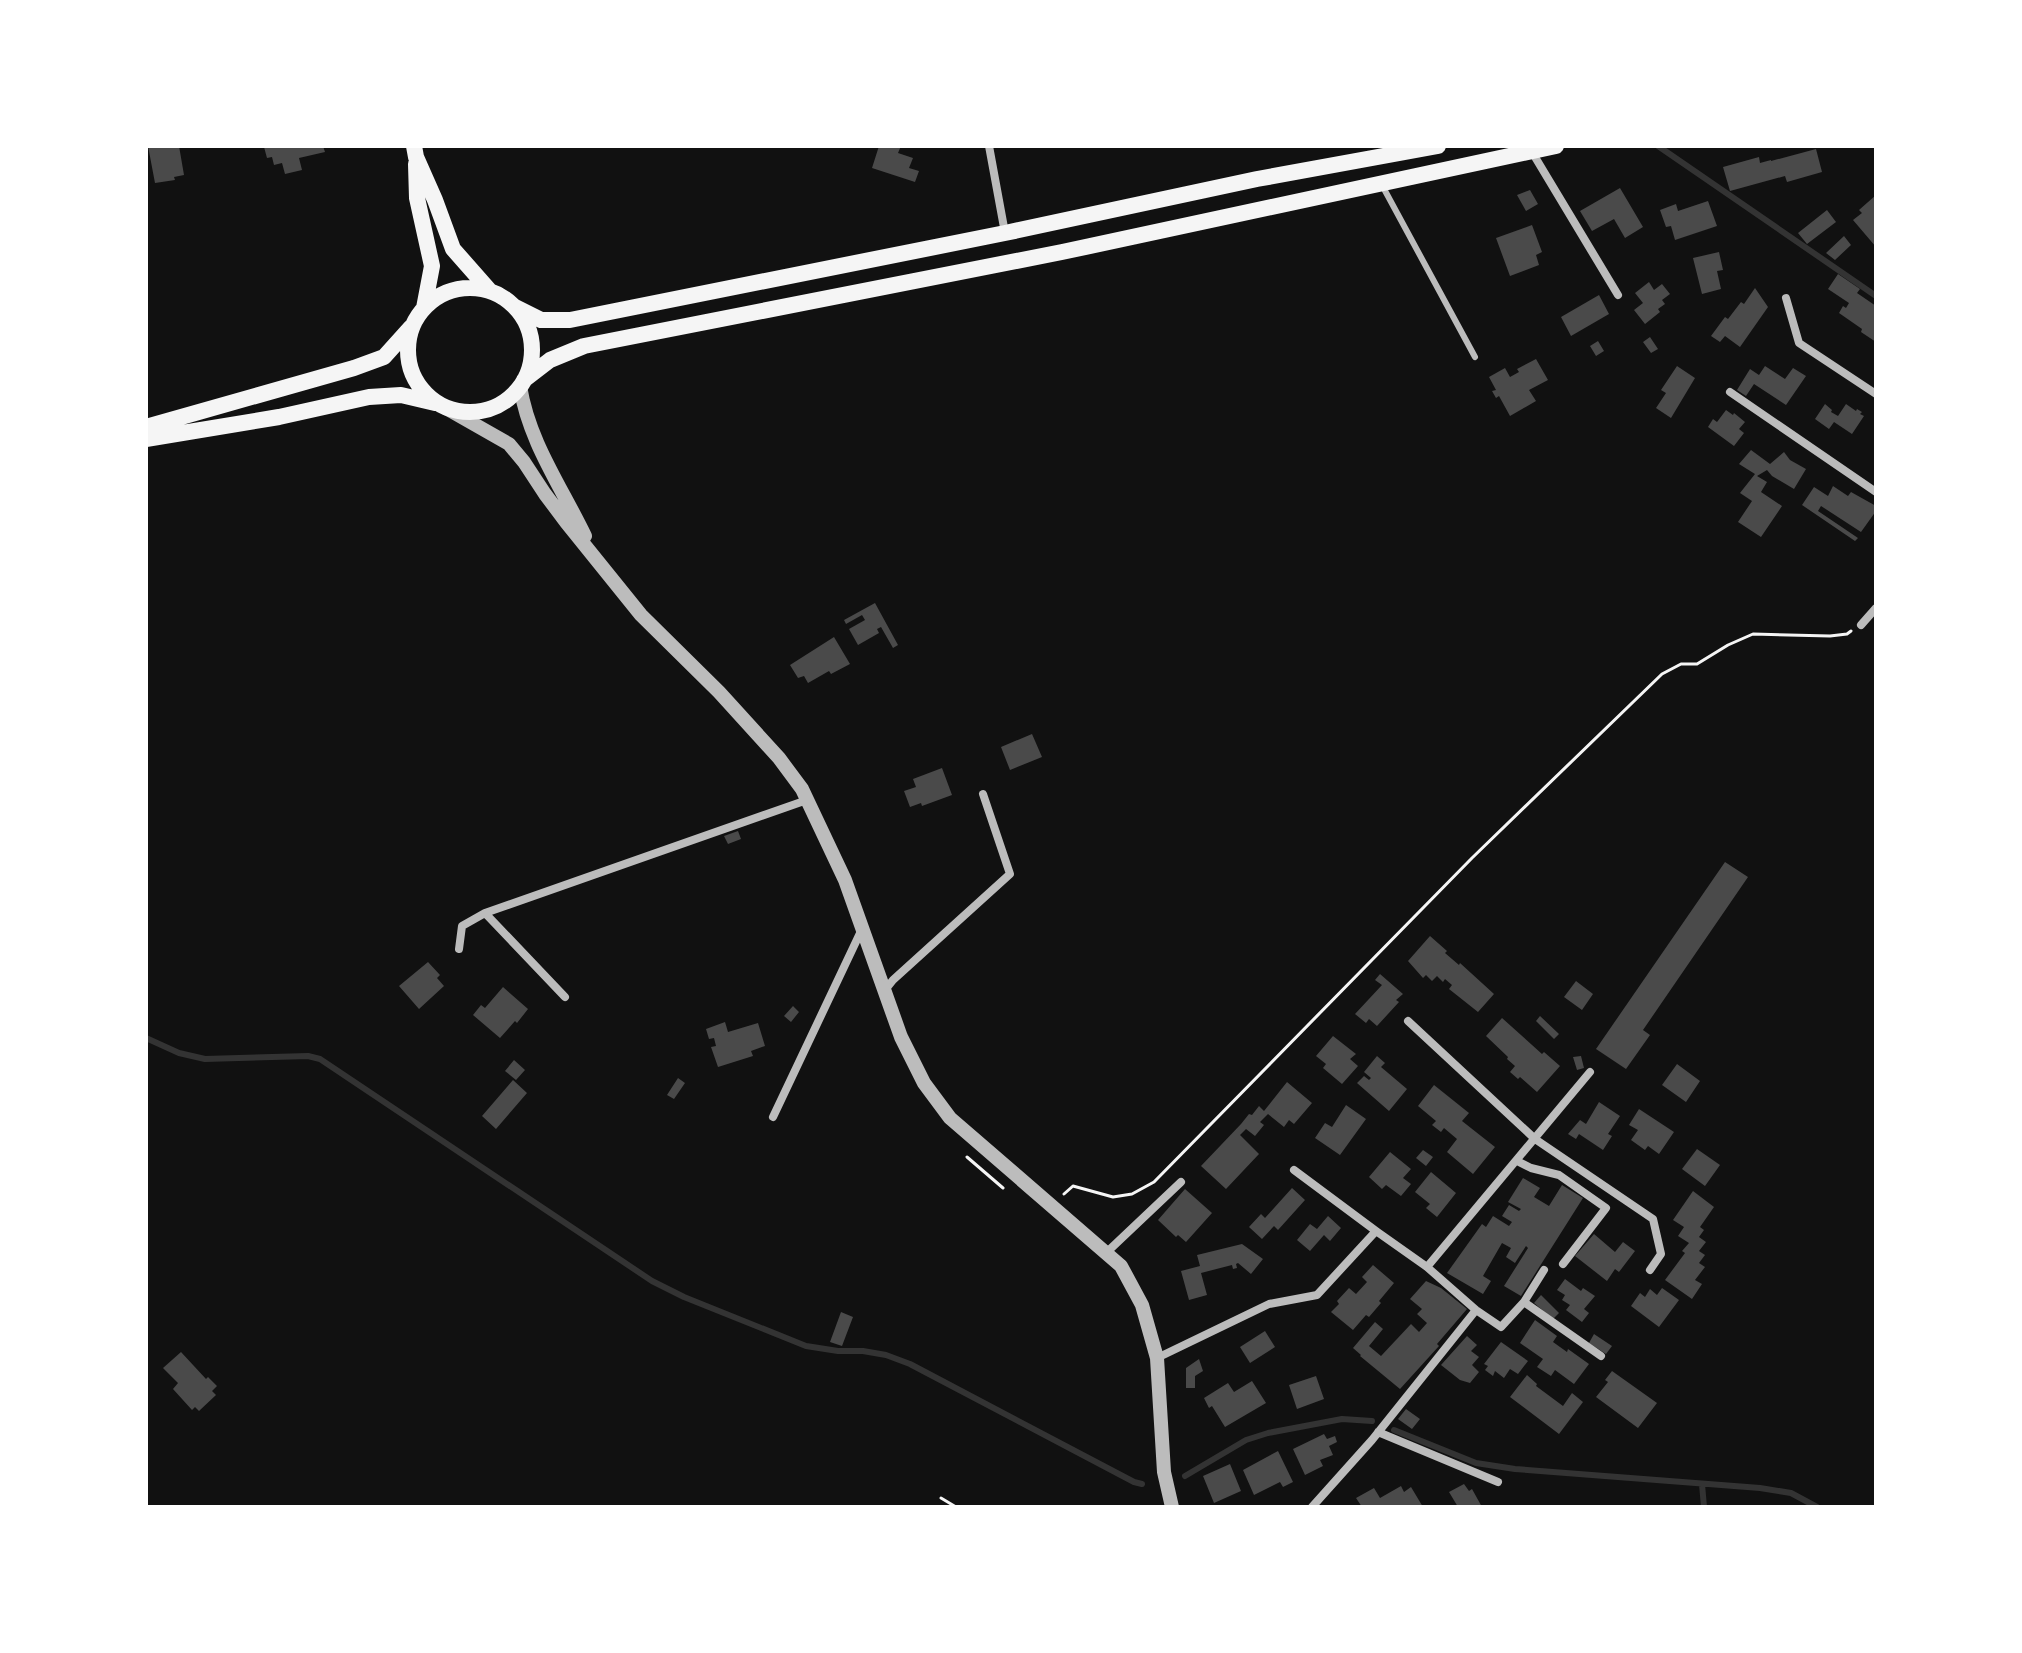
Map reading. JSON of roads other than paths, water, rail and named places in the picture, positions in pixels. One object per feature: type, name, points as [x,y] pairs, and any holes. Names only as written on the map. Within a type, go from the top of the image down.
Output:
[{"type":"main road","points":[[515,307],[541,320],[570,320],[1257,179],[1438,146]]},
{"type":"main road","points":[[146,439],[279,417],[369,397],[401,395],[464,412],[486,410],[505,401],[550,360],[584,346],[1062,252],[1556,146]]},
{"type":"main road","points":[[415,152],[417,198],[432,266],[424,308]]},
{"type":"main road","points":[[415,152],[453,249],[490,291]]},
{"type":"main road","points":[[146,427],[384,357],[424,308],[438,296],[454,289],[472,287],[490,291],[504,297],[515,307],[526,323],[532,342],[531,362],[522,383]]},
{"type":"main road","points":[[412,326],[407,343],[408,361],[414,378],[424,393],[441,405]]},
{"type":"street","points":[[989,146],[1005,233]]},
{"type":"street","points":[[1532,151],[1618,295]]},
{"type":"street","points":[[1786,298],[1799,343],[1876,394]]},
{"type":"street","points":[[522,383],[524,410],[532,433],[595,559]]},
{"type":"street","points":[[1730,392],[1876,492]]},
{"type":"street","points":[[441,405],[509,444],[641,615],[719,692],[779,758],[802,789],[845,880],[901,1037],[924,1083],[950,1118],[1121,1266],[1142,1305],[1157,1358],[1164,1472],[1172,1507]]},
{"type":"street","points":[[1861,625],[1876,608]]},
{"type":"street","points":[[884,990],[1010,874],[983,794]]},
{"type":"street","points":[[459,949],[462,926],[485,913],[807,800]]},
{"type":"street","points":[[485,913],[565,997]]},
{"type":"street","points":[[773,1117],[862,929]]},
{"type":"street","points":[[1408,1021],[1535,1139],[1653,1219],[1661,1254],[1650,1270]]},
{"type":"street","points":[[1427,1267],[1590,1072]]},
{"type":"street","points":[[1517,1161],[1559,1175],[1606,1208],[1563,1264]]},
{"type":"street","points":[[1294,1170],[1427,1267],[1476,1310],[1501,1327],[1524,1302],[1544,1270]]},
{"type":"street","points":[[1106,1253],[1181,1182]]},
{"type":"street","points":[[1157,1358],[1269,1304],[1317,1295],[1376,1231]]},
{"type":"street","points":[[1524,1302],[1601,1356]]},
{"type":"street","points":[[1312,1507],[1378,1432],[1476,1310]]},
{"type":"street","points":[[1378,1432],[1498,1482]]},
{"type":"lane","points":[[1381,183],[1475,357]]},
{"type":"waterway","points":[[1658,146],[1876,296]]},
{"type":"waterway","points":[[146,1038],[179,1053],[205,1059],[308,1056],[320,1059],[652,1281],[806,1346],[863,1351],[910,1364],[1142,1484]]},
{"type":"waterway","points":[[1185,1476],[1246,1440],[1268,1433],[1342,1419],[1372,1421]]},
{"type":"waterway","points":[[1394,1430],[1476,1463],[1515,1469],[1760,1488],[1791,1493],[1817,1507]]},
{"type":"waterway","points":[[1702,1484],[1704,1507]]}]
